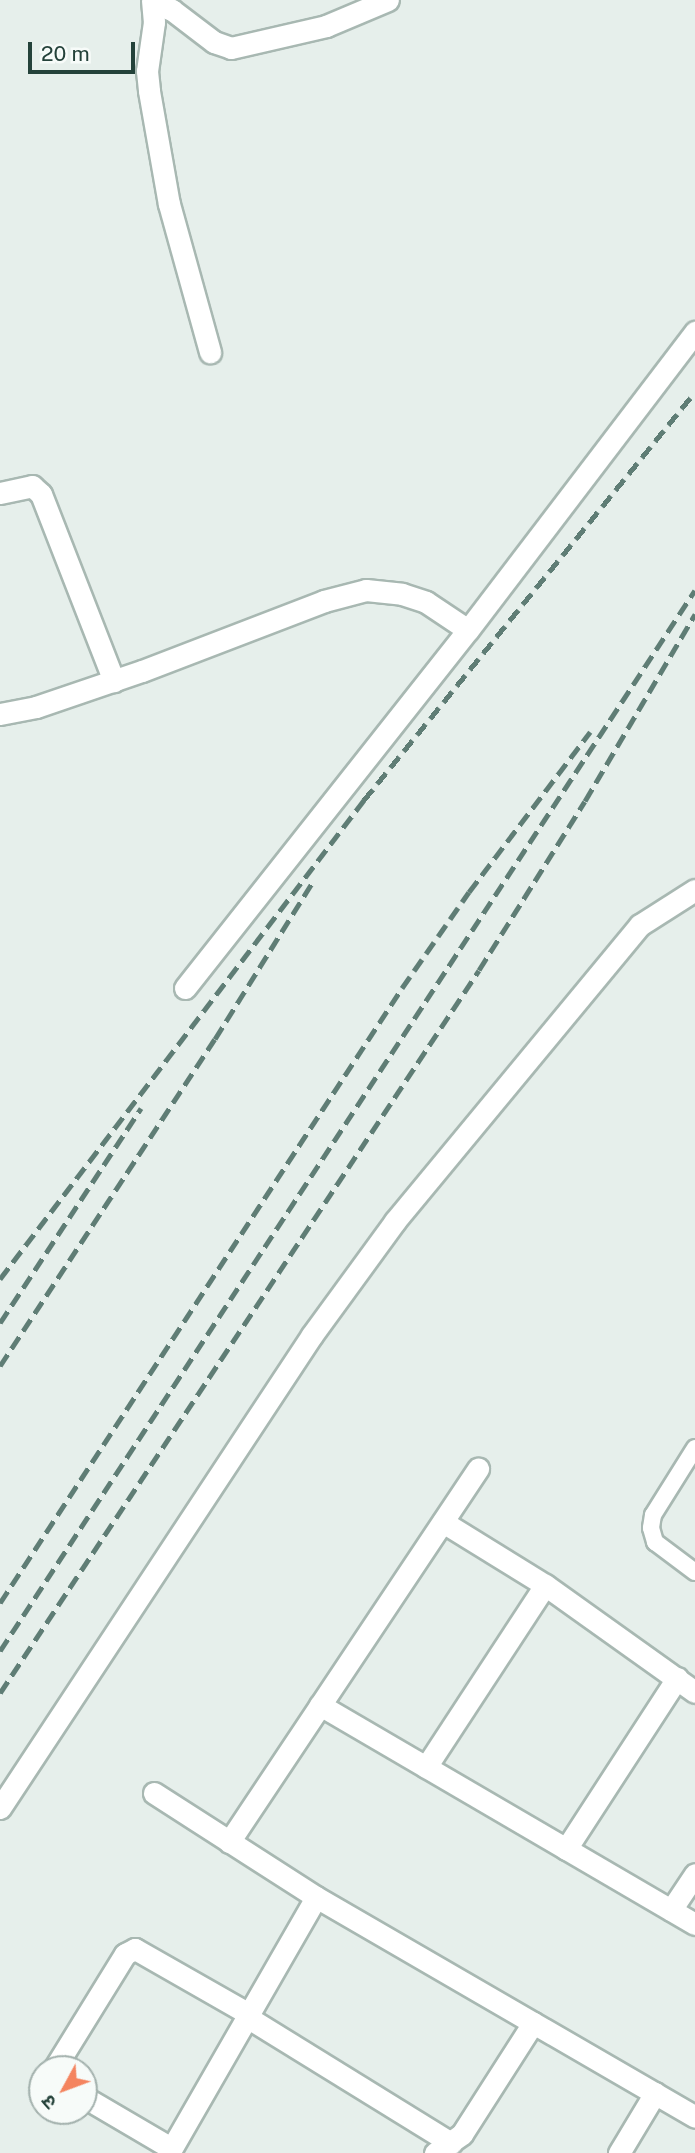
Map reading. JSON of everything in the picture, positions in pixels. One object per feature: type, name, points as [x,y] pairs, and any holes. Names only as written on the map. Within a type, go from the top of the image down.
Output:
[{"type":"street","points":[[210,352],[169,204],[149,91],[147,71],[155,22],[153,2],[172,10],[222,47],[231,48],[326,26],[388,0]]},
{"type":"street","points":[[185,988],[468,629],[695,332]]},
{"type":"street","points":[[0,493],[32,486],[41,494],[114,681]]},
{"type":"street","points":[[0,714],[36,707],[114,681],[324,601],[366,590],[402,594],[426,602],[468,629]]},
{"type":"street","points":[[0,1808],[312,1335],[395,1221],[640,925],[695,890]]},
{"type":"street","points":[[229,1842],[478,1468]]},
{"type":"street","points":[[443,1522],[545,1585],[695,1692]]},
{"type":"street","points":[[426,1767],[545,1585]]},
{"type":"street","points":[[566,1849],[677,1678]]},
{"type":"street","points":[[320,1705],[695,1924]]},
{"type":"street","points":[[154,1793],[316,1897],[695,2117]]},
{"type":"street","points":[[671,1910],[695,1874]]},
{"type":"street","points":[[98,2106],[170,2151],[316,1897]]},
{"type":"street","points":[[63,2055],[125,1954],[135,1949],[248,2016],[443,2148],[462,2134],[533,2023]]},
{"type":"street","points":[[619,2153],[655,2094]]},
{"type":"lane","points":[[695,1448],[653,1516],[651,1528],[655,1542],[695,1572]]},
{"type":"railway","points":[[0,1279],[364,800],[695,392]]},
{"type":"railway","points":[[0,1651],[695,590]]},
{"type":"railway","points":[[0,1693],[479,970],[585,801],[695,614]]},
{"type":"railway","points":[[0,1603],[402,988],[469,892],[590,732]]},
{"type":"railway","points":[[0,1366],[215,1039],[314,880]]},
{"type":"railway","points":[[0,1323],[141,1108]]}]
